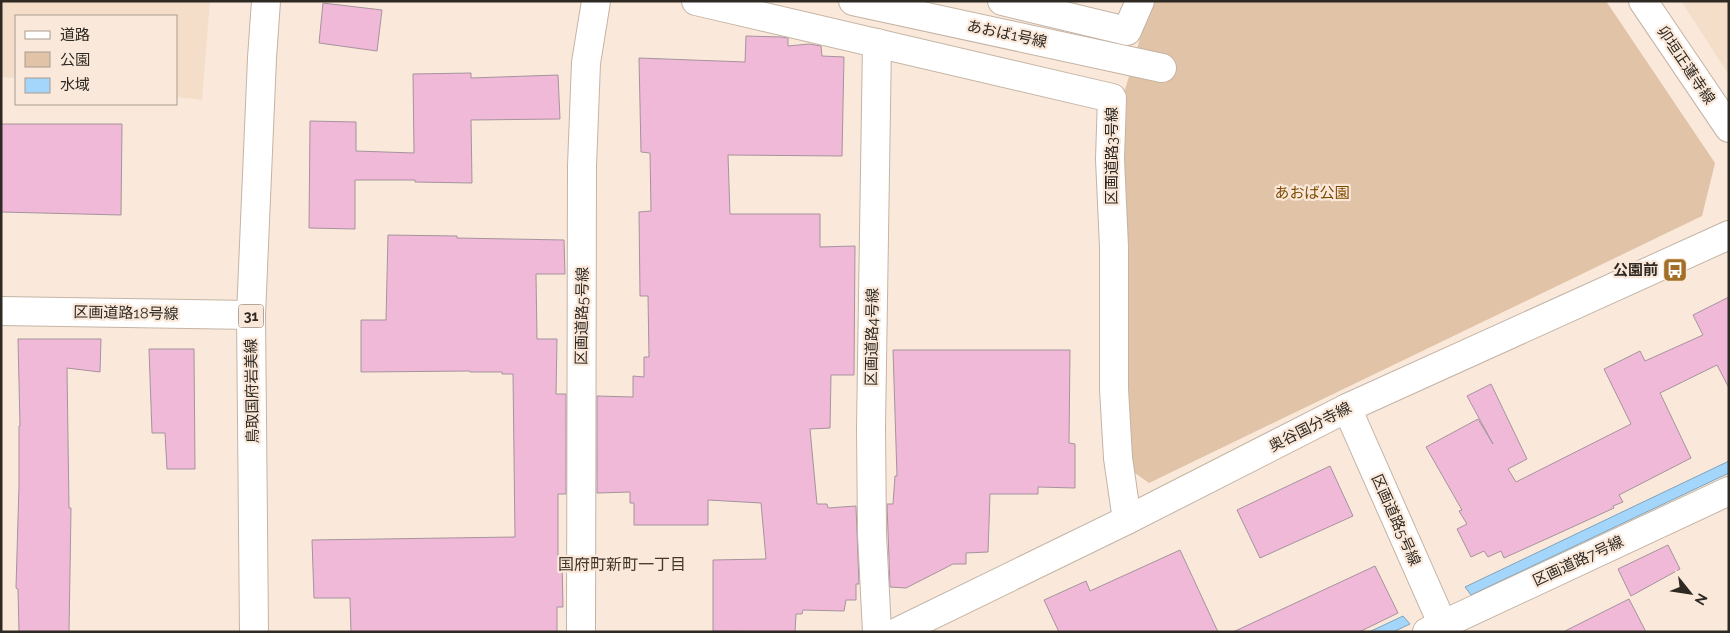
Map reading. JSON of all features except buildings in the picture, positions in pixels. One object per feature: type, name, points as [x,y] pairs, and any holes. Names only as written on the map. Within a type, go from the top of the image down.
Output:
[{"type":"street","name":"鳥取国府岩美線","points":[[254,632],[251,315],[266,1]]},
{"type":"street","name":"区画道路5号線","points":[[581,632],[582,166],[586,63],[596,1]]},
{"type":"street","name":"区画道路3号線","points":[[696,1],[1112,98],[1110,159],[1114,247],[1114,389],[1118,458],[1126,520]]},
{"type":"street","name":"あおば1号線","points":[[853,1],[1162,68]]},
{"type":"street","points":[[1002,1],[1127,31],[1140,1]]},
{"type":"street","name":"卯垣正蓮寺線","points":[[1643,1],[1729,128]]},
{"type":"street","name":"区画道路4号線","points":[[876,632],[872,534],[871,426],[878,43]]},
{"type":"street","name":"奥谷国分寺線","points":[[897,632],[1126,520],[1347,408],[1729,235]]},
{"type":"street","name":"区画道路18号線","points":[[1,310],[251,315]]},
{"type":"street","name":"区画道路5号線","points":[[1347,408],[1438,629]]},
{"type":"street","name":"区画道路7号線","points":[[1438,629],[1729,491]]},
{"type":"shaded area","points":[[1,1],[210,1],[202,100],[178,97],[178,15],[15,15],[15,78],[1,77]]},
{"type":"shaded area","points":[[1681,1],[1729,1],[1729,75]]},
{"type":"green space","name":"あおば公園","points":[[1153,1],[1606,1],[1715,163],[1702,216],[1149,483],[1128,468],[1120,107],[1148,11]]},
{"type":"water","points":[[1729,461],[1729,473],[1471,595],[1465,587]]},
{"type":"water","points":[[1403,616],[1410,624],[1393,632],[1369,632]]},
{"type":"place","name":"公園前","points":[[1675,270]]},
{"type":"district","name":"国府町新町一丁目","points":[[622,564]]}]
